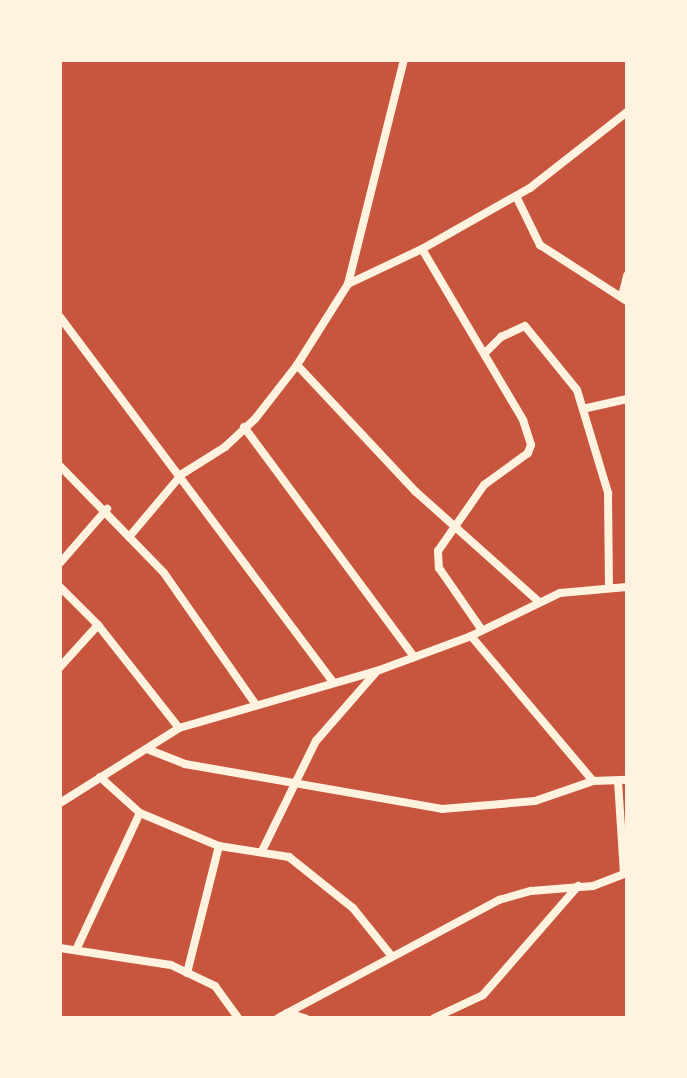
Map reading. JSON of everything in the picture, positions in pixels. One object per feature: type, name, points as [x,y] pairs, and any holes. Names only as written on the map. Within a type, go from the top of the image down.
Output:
[{"type":"street","points":[[129,537],[182,474],[225,447],[244,427],[297,365],[348,284],[404,60]]},
{"type":"street","points":[[348,284],[422,249],[516,196],[570,161],[627,112]]},
{"type":"street","points":[[516,196],[540,245],[624,298],[627,276]]},
{"type":"street","points":[[422,249],[523,420],[530,449],[484,485],[451,525],[438,551],[439,568],[482,630]]},
{"type":"street","points":[[60,317],[182,474],[332,681]]},
{"type":"street","points":[[485,353],[501,337],[527,327],[587,408],[608,493],[609,586]]},
{"type":"street","points":[[297,365],[451,525],[538,601]]},
{"type":"street","points":[[587,408],[627,399]]},
{"type":"street","points":[[244,427],[414,657]]},
{"type":"street","points":[[60,466],[107,509],[164,573],[256,705]]},
{"type":"street","points":[[60,563],[107,509]]},
{"type":"street","points":[[60,803],[179,728],[332,681],[377,671],[471,636],[538,601],[609,586],[627,587]]},
{"type":"street","points":[[60,587],[98,625],[179,728]]},
{"type":"street","points":[[60,667],[98,625]]},
{"type":"street","points":[[471,636],[593,781]]},
{"type":"street","points":[[262,851],[292,782],[316,741],[377,671]]},
{"type":"street","points":[[147,749],[185,764],[442,809],[480,809],[535,801],[593,781],[622,780],[626,874],[499,900],[390,954],[278,1018]]},
{"type":"street","points":[[100,777],[140,813],[219,846],[289,857],[353,908],[390,954]]},
{"type":"street","points":[[60,789],[73,794]]},
{"type":"street","points":[[76,950],[140,813]]},
{"type":"street","points":[[187,973],[219,846]]},
{"type":"street","points":[[434,1018],[483,995],[578,886]]},
{"type":"street","points":[[60,948],[171,965],[215,986],[238,1018]]},
{"type":"street","points":[[287,1013],[305,1018]]}]
